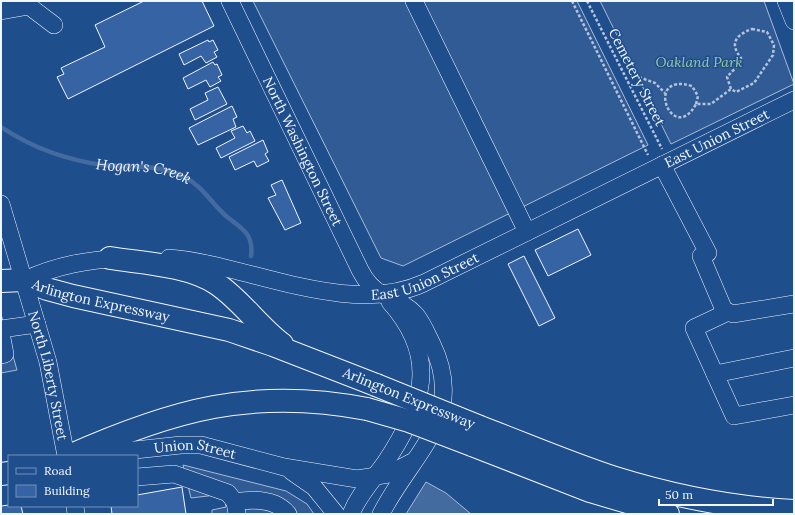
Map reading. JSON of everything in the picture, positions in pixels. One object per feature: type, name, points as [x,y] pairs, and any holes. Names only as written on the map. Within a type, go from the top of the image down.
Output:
[{"type":"main road","points":[[110,258],[177,269],[211,280],[227,292],[278,341],[296,354]]},
{"type":"main road","points":[[1,282],[25,280]]},
{"type":"main road","name":"Arlington Expressway","points":[[25,280],[46,289],[73,296],[222,329],[296,354],[376,385],[476,436],[590,491],[668,514]]},
{"type":"main road","name":"Arlington Expressway","points":[[72,455],[154,422],[208,407],[249,402],[290,400],[331,403],[367,409],[409,421],[476,436],[587,468],[639,485],[693,498],[748,508],[794,511]]},
{"type":"street","name":"North Washington Street","points":[[230,1],[360,270],[371,285],[383,295],[401,316],[414,339],[421,361],[422,381],[418,400],[409,424],[385,463],[362,494],[351,514]]},
{"type":"street","points":[[414,1],[527,232]]},
{"type":"street","points":[[786,1],[794,21]]},
{"type":"street","points":[[1,11],[29,6],[54,25]]},
{"type":"street","name":"East Union Street","points":[[25,280],[67,264],[110,258],[176,258],[213,265],[271,280],[328,290],[383,295],[399,292],[416,286],[794,100]]},
{"type":"street","points":[[662,165],[708,253],[701,256],[724,310],[733,314],[794,304]]},
{"type":"street","name":"North Liberty Street","points":[[1,204],[25,280],[51,374],[66,455]]},
{"type":"street","name":"North Washington Street","points":[[380,514],[439,421],[444,391],[442,368],[435,351],[416,316],[402,303],[383,295]]},
{"type":"street","points":[[728,312],[694,328],[734,416],[794,405]]},
{"type":"street","points":[[1,329],[37,324]]},
{"type":"street","points":[[1,333],[5,354],[1,355]]},
{"type":"street","points":[[715,374],[794,358]]},
{"type":"street","name":"Union Street","points":[[90,455],[194,445],[213,448],[284,467],[349,479],[374,478],[396,471],[414,461]]},
{"type":"street","name":"Union Street","points":[[284,467],[301,476],[314,487],[336,514]]},
{"type":"street","points":[[138,477],[174,474],[228,493],[236,508],[253,499],[269,502],[285,510],[288,514]]},
{"type":"path","points":[[572,1],[662,165]]},
{"type":"path","name":"Cemetery Street","points":[[587,1],[662,165]]},
{"type":"path","points":[[752,29],[767,32],[774,45],[773,55],[766,66],[754,83],[736,92],[731,88],[727,77],[740,63],[741,58],[736,52],[736,38],[740,33],[752,29]]},
{"type":"path","points":[[639,77],[655,83],[665,94],[666,107],[670,112],[678,117],[684,117],[689,114],[696,104],[698,96],[692,86],[676,84],[670,87],[665,94]]},
{"type":"path","points":[[696,104],[711,104],[731,88]]},
{"type":"shaded area","points":[[253,1],[577,1],[648,145],[403,266],[381,258]]},
{"type":"shaded area","name":"Oakland Park","points":[[600,1],[764,1],[794,84],[671,144]]},
{"type":"shaded area","points":[[1,314],[17,370],[1,373]]},
{"type":"shaded area","points":[[183,465],[286,491],[307,504],[314,514],[212,514],[212,510],[226,507],[224,494],[191,498]]},
{"type":"shaded area","points":[[426,482],[446,493],[471,514],[406,514]]},
{"type":"building","points":[[144,1],[202,1],[214,26],[68,99],[57,77],[64,74],[61,68],[105,47],[95,25]]},
{"type":"building","points":[[208,40],[209,42],[213,40],[218,50],[214,52],[217,57],[206,63],[201,56],[184,65],[179,54]]},
{"type":"building","points":[[213,62],[215,65],[217,64],[222,75],[218,77],[221,81],[210,87],[206,80],[188,89],[183,78]]},
{"type":"building","points":[[218,87],[227,104],[195,120],[190,109],[208,100],[205,93]]},
{"type":"building","points":[[232,106],[237,117],[233,119],[236,127],[198,145],[189,128]]},
{"type":"building","points":[[243,126],[247,133],[250,131],[255,141],[221,158],[216,148],[235,138],[231,131]]},
{"type":"building","points":[[263,140],[268,152],[265,154],[269,161],[257,167],[254,161],[235,170],[229,157]]},
{"type":"building","points":[[282,180],[301,223],[285,230],[268,198],[276,195],[271,185]]},
{"type":"building","points":[[578,229],[591,255],[548,276],[535,250]]},
{"type":"building","points":[[524,256],[555,318],[539,326],[508,264]]},
{"type":"building","points":[[182,487],[186,514],[112,514],[111,507],[138,507],[138,495]]},
{"type":"building","points":[[8,505],[8,507],[21,507],[23,514],[1,514],[1,506]]},
{"type":"waterway","name":"Hogan's Creek","points":[[1,127],[25,141],[50,152],[76,160],[103,165],[153,168],[173,173],[190,180],[226,216],[245,232],[250,242],[251,256]]}]
